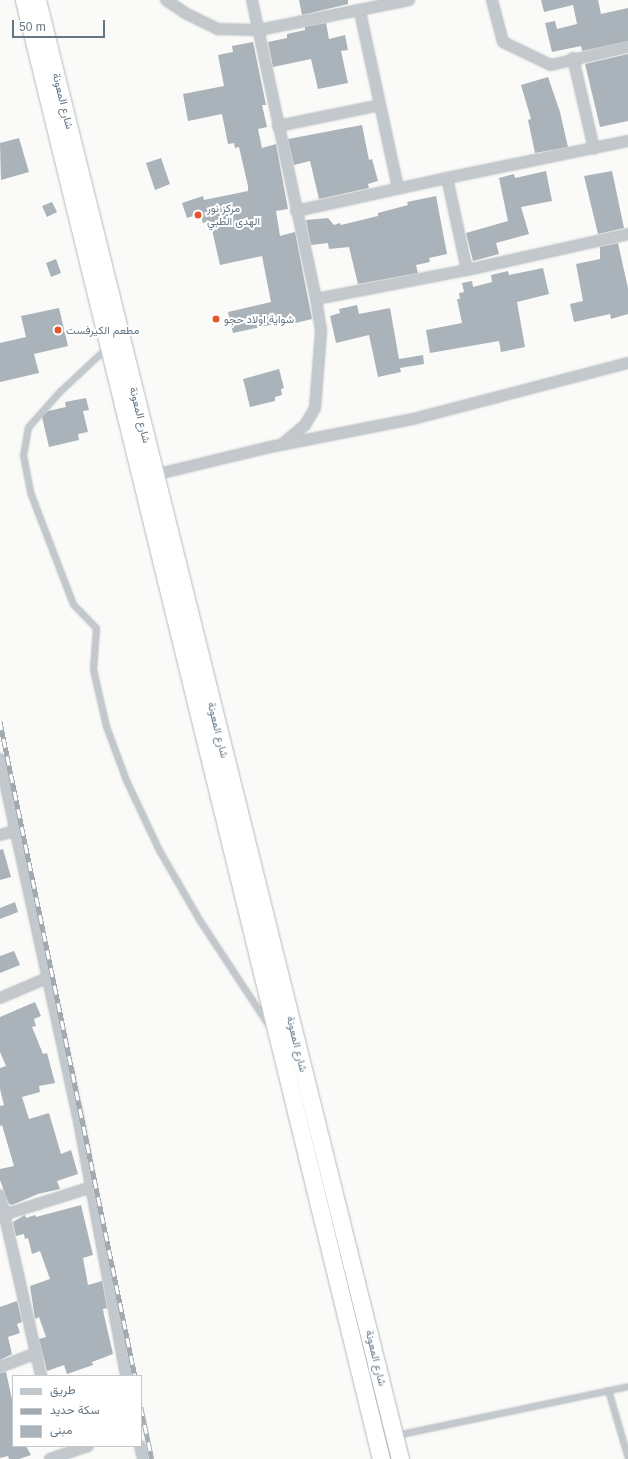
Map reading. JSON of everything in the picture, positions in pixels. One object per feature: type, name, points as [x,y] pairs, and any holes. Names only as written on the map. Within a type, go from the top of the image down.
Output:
[{"type":"highway","name":"شارع المعونة","points":[[24,0],[381,1459]]},
{"type":"highway","name":"شارع المعونة","points":[[37,0],[400,1459]]},
{"type":"street","points":[[166,0],[185,13],[218,29],[258,30],[360,12],[408,0]]},
{"type":"street","points":[[252,0],[316,299],[321,339],[317,360],[317,401],[310,418],[282,444]]},
{"type":"street","points":[[492,0],[503,42],[550,65],[573,58],[628,47]]},
{"type":"street","points":[[360,12],[398,188]]},
{"type":"street","points":[[573,58],[594,149]]},
{"type":"street","points":[[278,126],[380,106]]},
{"type":"street","points":[[296,211],[398,188],[628,142]]},
{"type":"street","points":[[447,178],[467,270]]},
{"type":"street","points":[[316,299],[467,270],[628,234]]},
{"type":"street","points":[[154,475],[282,444],[414,419],[628,363]]},
{"type":"street","points":[[0,758],[14,831],[92,1187],[126,1375]]},
{"type":"street","points":[[0,835],[14,831]]},
{"type":"street","points":[[0,998],[47,978]]},
{"type":"street","points":[[2,1215],[92,1187]]},
{"type":"street","points":[[0,1196],[2,1215],[41,1375]]},
{"type":"street","points":[[0,1366],[36,1353]]},
{"type":"street","points":[[50,1459],[60,1454],[84,1447]]},
{"type":"street","points":[[140,1447],[142,1459]]},
{"type":"lane","points":[[108,347],[59,392],[28,427],[23,455],[30,492],[73,604],[96,628],[93,668],[106,726],[126,780],[159,850],[200,921],[280,1043]]},
{"type":"lane","points":[[395,1435],[628,1386]]},
{"type":"lane","points":[[608,1390],[628,1458]]},
{"type":"building","points":[[299,0],[348,0],[348,4],[302,15]]},
{"type":"building","points":[[541,0],[598,0],[601,14],[628,8],[628,41],[582,51],[581,46],[552,52],[545,23],[555,21],[557,29],[577,24],[573,5],[544,12]]},
{"type":"building","points":[[326,23],[329,39],[345,35],[348,50],[341,51],[348,83],[318,89],[311,59],[273,67],[268,42],[287,38],[287,34],[305,30],[305,27]]},
{"type":"building","points":[[253,42],[266,105],[262,105],[267,127],[258,129],[262,148],[276,144],[288,209],[276,211],[280,236],[295,232],[312,319],[283,326],[283,322],[233,333],[228,312],[271,302],[262,256],[220,265],[210,221],[203,223],[200,214],[187,218],[182,203],[203,196],[204,200],[248,191],[248,186],[239,147],[235,148],[234,143],[228,144],[222,114],[188,121],[183,94],[224,86],[218,55],[233,52],[232,46]]},
{"type":"building","points":[[628,54],[628,121],[600,127],[585,64]]},
{"type":"building","points":[[548,77],[560,112],[568,147],[535,153],[528,120],[531,119],[521,85]]},
{"type":"building","points":[[362,125],[369,160],[372,159],[378,181],[368,184],[369,188],[319,199],[310,161],[294,165],[288,139]]},
{"type":"building","points":[[19,138],[29,172],[1,180],[0,143]]},
{"type":"building","points":[[161,158],[170,184],[155,190],[146,163]]},
{"type":"building","points":[[546,171],[552,201],[521,207],[529,234],[496,243],[499,254],[473,261],[466,233],[508,221],[499,178],[514,174],[515,178]]},
{"type":"building","points":[[612,171],[624,228],[598,234],[584,176]]},
{"type":"building","points":[[436,196],[447,254],[429,258],[430,262],[416,265],[418,273],[358,284],[349,247],[329,249],[328,243],[311,245],[306,220],[328,218],[334,225],[340,223],[341,225],[378,216],[378,213],[408,205],[407,202]]},
{"type":"building","points":[[52,202],[57,212],[47,217],[42,206]]},
{"type":"building","points":[[618,243],[628,288],[628,314],[611,319],[610,314],[574,322],[570,304],[583,301],[576,264],[600,259],[600,247]]},
{"type":"building","points":[[56,259],[61,273],[51,277],[46,263]]},
{"type":"building","points":[[543,268],[549,294],[517,302],[525,347],[501,352],[499,341],[430,353],[426,330],[462,323],[457,299],[460,299],[459,293],[464,292],[462,283],[472,281],[473,287],[492,282],[491,275],[508,271],[509,275]]},
{"type":"building","points":[[357,305],[359,314],[390,308],[399,359],[423,355],[424,364],[400,368],[401,372],[378,377],[369,335],[336,343],[330,316],[340,313],[339,309]]},
{"type":"building","points":[[59,308],[68,346],[34,354],[39,373],[0,382],[0,343],[26,337],[21,316]]},
{"type":"building","points":[[279,369],[284,388],[281,389],[282,395],[275,397],[275,401],[250,407],[243,379]]},
{"type":"building","points":[[86,398],[89,410],[83,411],[88,432],[78,434],[79,440],[49,447],[42,417],[48,411],[66,407],[65,402]]},
{"type":"building","points":[[3,849],[11,877],[0,880],[0,850]]},
{"type":"building","points":[[15,902],[18,912],[0,919],[0,908]]},
{"type":"building","points":[[14,951],[20,965],[0,973],[0,956]]},
{"type":"building","points":[[35,1002],[41,1016],[34,1019],[36,1026],[32,1027],[43,1054],[47,1053],[55,1083],[39,1086],[40,1092],[22,1097],[29,1119],[49,1113],[61,1154],[71,1150],[78,1174],[57,1181],[60,1189],[38,1194],[12,1205],[9,1204],[0,1180],[0,1169],[14,1166],[2,1125],[0,1126],[0,1106],[4,1105],[0,1089],[0,1068],[6,1066],[0,1052],[0,1017]]},
{"type":"building","points":[[81,1205],[93,1255],[83,1258],[88,1285],[102,1281],[107,1308],[103,1309],[113,1354],[92,1362],[93,1365],[67,1374],[64,1365],[47,1371],[39,1339],[46,1337],[39,1317],[35,1319],[30,1286],[50,1279],[40,1251],[32,1254],[28,1238],[25,1239],[24,1234],[16,1236],[13,1222],[25,1215],[26,1218],[35,1215],[36,1217]]},
{"type":"building","points":[[17,1301],[22,1322],[17,1324],[20,1333],[8,1337],[12,1354],[0,1360],[0,1307]]},
{"type":"building","points":[[6,1372],[12,1399],[12,1447],[27,1447],[31,1455],[19,1459],[9,1459],[8,1456],[0,1458],[0,1373]]},
{"type":"railway","points":[[0,721],[135,1375]]},
{"type":"railway","points":[[142,1412],[152,1459]]},
{"type":"place","name":"مركز نور الهدى الطبي","points":[[198,215]]},
{"type":"place","name":"شواية اولاد حجو","points":[[216,319]]},
{"type":"place","name":"مطعم الكيرفست","points":[[58,330]]}]
